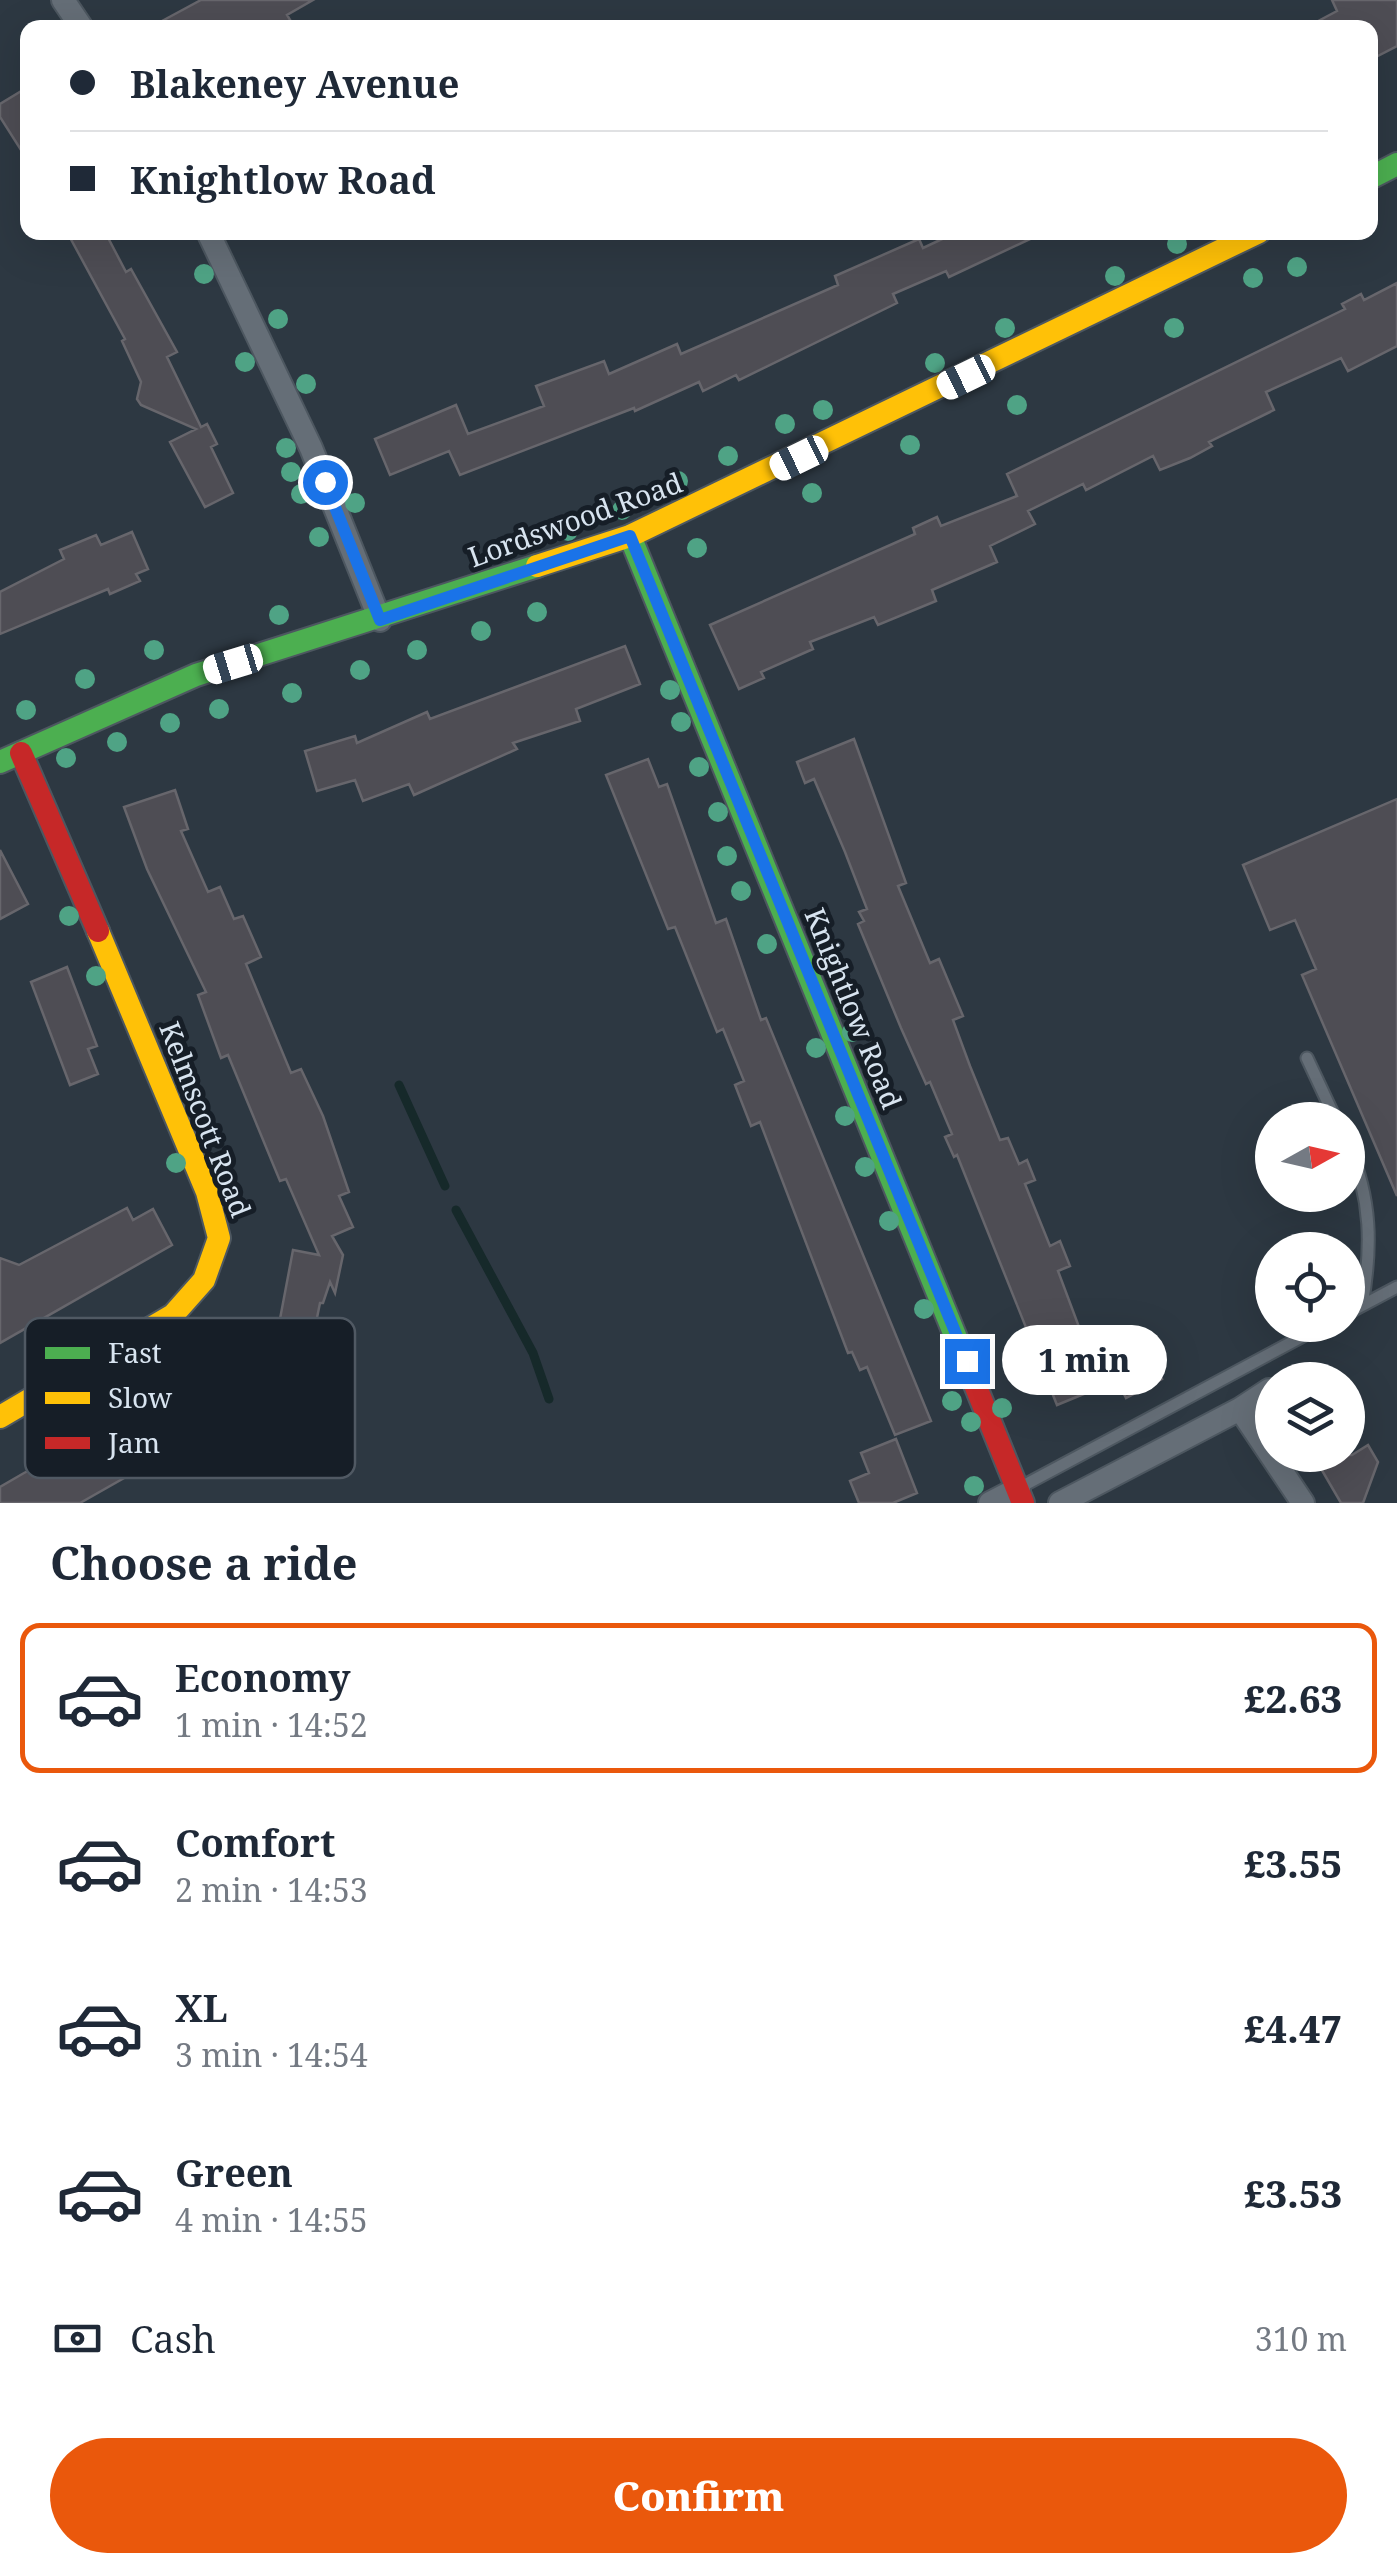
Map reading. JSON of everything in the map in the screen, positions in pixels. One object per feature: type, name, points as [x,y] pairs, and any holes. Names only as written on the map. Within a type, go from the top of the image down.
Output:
[{"type":"street","points":[[212,240],[312,448],[380,620]]},
{"type":"street","name":"Lordswood Road","points":[[10,758],[196,675],[380,620],[630,536],[1242,240]]},
{"type":"street","name":"Knightlow Road","points":[[630,536],[1021,1496]]},
{"type":"street","name":"Kelmscott Road","points":[[10,758],[135,1016],[206,1192],[219,1238],[204,1280],[167,1318]]},
{"type":"street","points":[[1060,1503],[1255,1399]]},
{"type":"street","name":"Kelmscott Road","points":[[0,1416],[25,1401]]},
{"type":"street","points":[[1240,1409],[1303,1503]]},
{"type":"street","points":[[990,1503],[1021,1496]]},
{"type":"lane","points":[[1307,1058],[1328,1102]]},
{"type":"lane","points":[[1365,1194],[1371,1255],[1365,1288]]},
{"type":"lane","points":[[1365,1303],[1397,1286]]},
{"type":"lane","points":[[1021,1496],[1294,1342]]},
{"type":"building","points":[[201,0],[313,0],[287,15],[290,20],[164,20]]},
{"type":"building","points":[[1332,0],[1397,0],[1397,46],[1378,56],[1378,20],[1320,20],[1337,11]]},
{"type":"building","points":[[20,92],[20,148],[0,117],[0,104]]},
{"type":"building","points":[[71,240],[109,240],[126,272],[131,269],[177,352],[167,357],[201,427],[207,424],[217,444],[211,447],[233,493],[205,507],[170,442],[196,429],[141,405],[137,399],[141,382],[122,341],[125,339]]},
{"type":"building","points":[[917,240],[923,248],[940,240],[1028,240],[949,277],[946,271],[893,294],[897,303],[739,380],[736,375],[703,391],[699,382],[635,411],[634,408],[460,475],[449,451],[390,475],[375,439],[456,405],[468,434],[544,406],[536,386],[604,361],[609,374],[677,344],[681,354],[838,285],[835,276]]},
{"type":"building","points":[[1397,283],[1397,346],[1348,371],[1341,358],[1266,392],[1274,410],[1209,442],[1212,446],[1190,458],[1160,470],[1153,456],[1086,490],[1083,484],[1028,511],[1035,524],[990,546],[997,562],[932,590],[936,601],[878,625],[874,617],[810,642],[813,649],[761,672],[764,678],[739,689],[710,625],[915,534],[913,528],[937,517],[941,526],[1017,496],[1007,474],[1345,309],[1342,304],[1361,294],[1364,300]]},
{"type":"building","points":[[132,532],[148,569],[136,574],[140,581],[110,594],[108,589],[0,634],[0,592],[64,559],[60,550],[96,535],[101,545]]},
{"type":"building","points":[[625,646],[640,684],[576,709],[580,721],[513,743],[517,749],[414,795],[409,784],[363,801],[355,780],[317,791],[305,751],[355,736],[357,743],[427,712],[430,719]]},
{"type":"building","points":[[854,739],[906,883],[898,886],[930,963],[939,959],[963,1016],[953,1020],[970,1066],[1000,1140],[1008,1138],[1019,1164],[1027,1160],[1035,1180],[1025,1184],[1050,1246],[1060,1241],[1070,1266],[1058,1271],[1091,1359],[1102,1354],[1113,1382],[1057,1405],[957,1155],[954,1157],[945,1137],[952,1134],[930,1082],[926,1084],[858,924],[864,921],[859,912],[867,909],[845,852],[814,779],[805,783],[797,762]]},
{"type":"building","points":[[648,759],[659,787],[667,784],[716,923],[726,919],[761,1020],[766,1018],[931,1421],[895,1435],[867,1367],[860,1370],[852,1352],[848,1353],[760,1122],[751,1126],[735,1085],[744,1081],[723,1029],[717,1032],[675,927],[668,929],[606,775]]},
{"type":"building","points":[[175,790],[188,829],[181,831],[208,892],[220,887],[234,919],[243,916],[261,957],[246,964],[291,1073],[301,1069],[323,1116],[349,1192],[339,1196],[353,1227],[332,1236],[343,1255],[335,1293],[330,1282],[317,1318],[280,1318],[293,1250],[319,1255],[286,1179],[280,1181],[228,1055],[221,1058],[198,995],[206,992],[147,869],[124,807]]},
{"type":"building","points":[[1397,799],[1397,1196],[1365,1122],[1365,1102],[1357,1102],[1302,975],[1316,969],[1295,920],[1270,930],[1243,865]]},
{"type":"building","points":[[0,850],[28,904],[0,919]]},
{"type":"building","points":[[67,967],[97,1046],[88,1049],[98,1074],[70,1085],[31,982]]},
{"type":"building","points":[[127,1208],[133,1220],[153,1209],[172,1245],[44,1318],[25,1318],[25,1329],[0,1343],[0,1258],[19,1265]]},
{"type":"building","points":[[1151,1359],[1162,1379],[1126,1398],[1116,1378]]},
{"type":"building","points":[[896,1439],[917,1493],[893,1503],[859,1503],[850,1481],[869,1473],[861,1453]]},
{"type":"building","points":[[1368,1445],[1378,1462],[1363,1503],[1341,1503],[1323,1472],[1365,1472]]},
{"type":"building","points":[[24,1473],[25,1478],[124,1478],[80,1503],[0,1503],[0,1487]]},
{"type":"waterway","points":[[399,1085],[445,1186]]},
{"type":"waterway","points":[[456,1210],[533,1353],[549,1399]]},
{"type":"traffic: fast","points":[[1378,174],[1397,164]]},
{"type":"traffic: fast","points":[[630,536],[963,1355]]},
{"type":"traffic: fast","points":[[0,762],[196,675],[537,566]]},
{"type":"traffic: slow","points":[[537,566],[630,536],[1242,240]]},
{"type":"traffic: slow","points":[[98,931],[207,1192],[219,1238],[204,1280],[168,1318]]},
{"type":"traffic: slow","points":[[0,1417],[25,1402]]},
{"type":"traffic: jam","points":[[21,753],[98,931]]},
{"type":"traffic: jam","points":[[963,1355],[1023,1503]]},
{"type":"route","points":[[325,482],[380,620],[630,536],[967,1361]]}]
